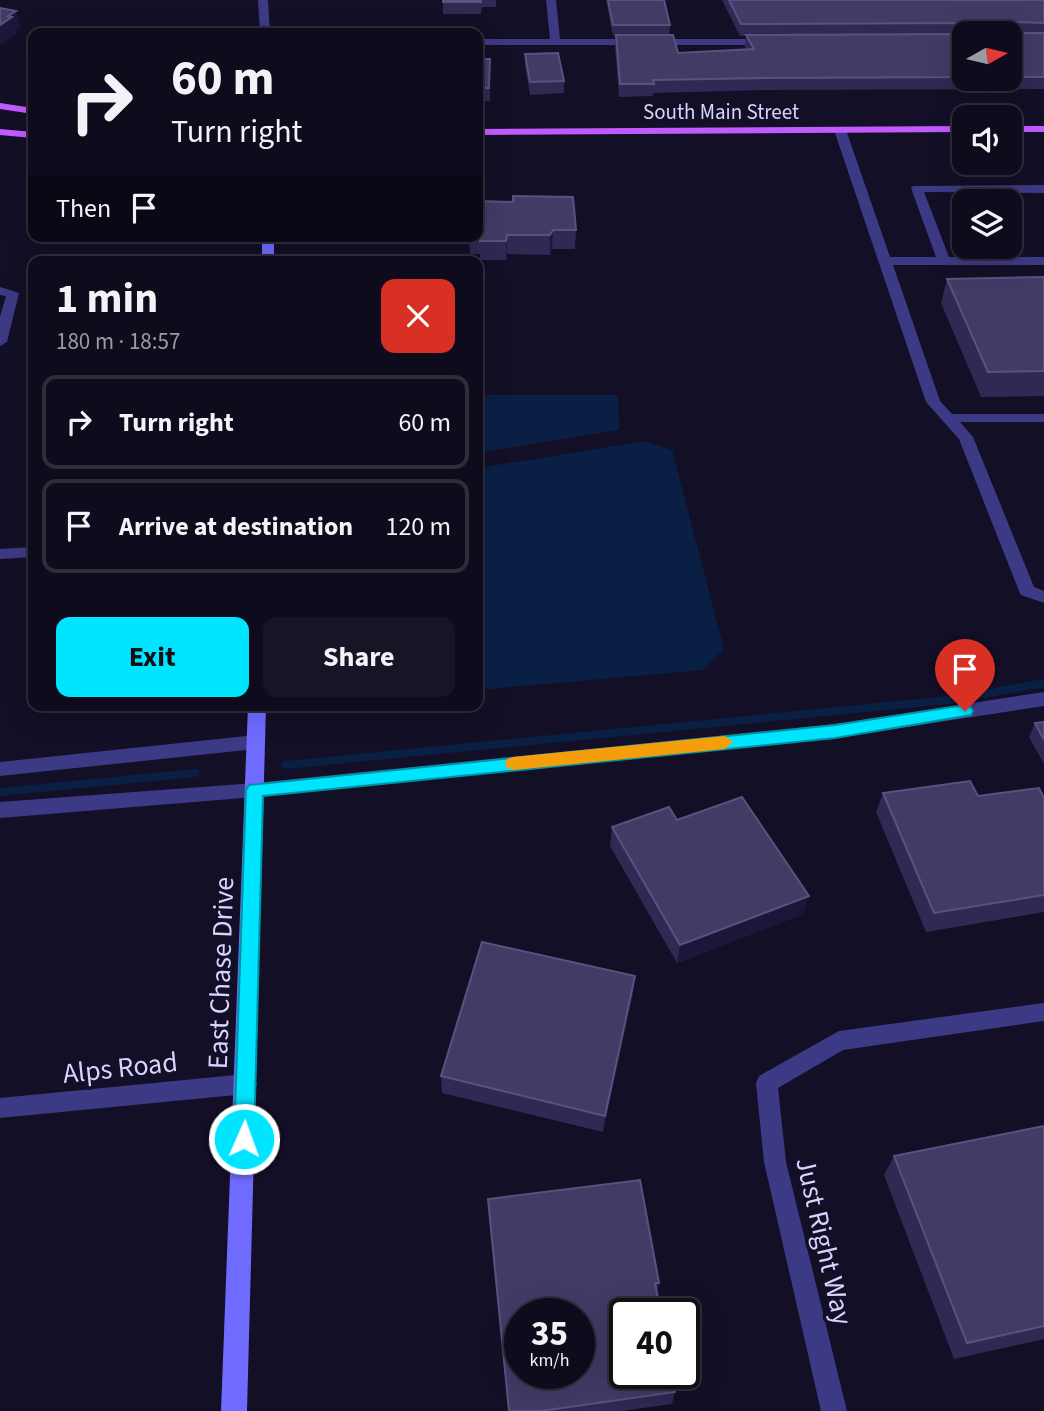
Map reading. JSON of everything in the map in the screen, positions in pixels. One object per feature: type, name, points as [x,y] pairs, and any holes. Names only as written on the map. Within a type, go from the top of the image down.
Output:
[{"type":"main road","points":[[0,106],[28,110]]},
{"type":"main road","name":"South Main Street","points":[[483,132],[952,129]]},
{"type":"main road","points":[[1022,129],[1044,129]]},
{"type":"main road","points":[[0,132],[28,135]]},
{"type":"street","points":[[262,0],[265,28]]},
{"type":"street","points":[[551,0],[555,43]]},
{"type":"street","points":[[483,42],[787,42]]},
{"type":"street","points":[[839,130],[933,402],[951,418],[966,437],[1027,591],[1044,597]]},
{"type":"street","points":[[944,261],[917,188],[1044,189]]},
{"type":"street","points":[[885,261],[1044,261]]},
{"type":"street","points":[[0,342],[6,292]]},
{"type":"street","points":[[951,418],[1044,418]]},
{"type":"street","points":[[0,554],[28,552]]},
{"type":"street","points":[[0,810],[254,790],[835,731],[1044,699]]},
{"type":"street","name":"East Chase Drive","points":[[234,1411],[257,711]]},
{"type":"street","points":[[0,769],[256,742]]},
{"type":"street","name":"Just Right Way","points":[[834,1411],[775,1162],[767,1083],[839,1041],[1044,1012]]},
{"type":"street","name":"Alps Road","points":[[0,1108],[246,1084]]},
{"type":"water","points":[[483,395],[618,395],[619,430],[483,452]]},
{"type":"water","points":[[645,441],[672,450],[724,649],[703,670],[483,690],[483,467]]},
{"type":"building","points":[[481,0],[481,2],[443,2]]},
{"type":"building","points":[[608,0],[664,0],[670,25],[613,25]]},
{"type":"building","points":[[729,0],[1044,0],[1044,23],[952,21],[741,24]]},
{"type":"building","points":[[0,8],[16,11],[0,25]]},
{"type":"building","points":[[1022,33],[1044,33],[1044,77],[1022,77]]},
{"type":"building","points":[[952,34],[952,77],[653,80],[654,84],[620,84],[616,35],[673,35],[678,53],[754,49],[746,35]]},
{"type":"building","points":[[558,53],[564,81],[530,82],[525,54]]},
{"type":"building","points":[[483,59],[490,59],[489,88],[483,88]]},
{"type":"building","points":[[513,196],[573,197],[576,230],[553,230],[550,235],[507,235],[506,241],[483,241],[483,201],[513,202]]},
{"type":"building","points":[[1044,277],[1044,371],[988,372],[947,279]]},
{"type":"building","points":[[1044,722],[1044,740],[1035,723]]},
{"type":"building","points":[[970,781],[978,796],[1039,788],[1044,798],[1044,895],[934,913],[883,793]]},
{"type":"building","points":[[742,797],[809,896],[680,945],[612,827],[669,807],[677,820]]},
{"type":"building","points":[[482,942],[635,976],[605,1116],[441,1076]]},
{"type":"building","points":[[1044,1126],[1044,1326],[967,1343],[894,1156]]},
{"type":"building","points":[[640,1180],[659,1283],[655,1283],[658,1298],[609,1298],[609,1389],[674,1389],[675,1392],[541,1411],[509,1411],[507,1389],[595,1389],[595,1298],[504,1298],[504,1361],[488,1199]]},
{"type":"waterway","points":[[286,765],[949,700],[1044,683]]},
{"type":"waterway","points":[[0,792],[195,773]]},
{"type":"slow traffic","points":[[513,763],[725,742]]},
{"type":"route","points":[[244,1139],[254,790],[835,731],[965,711]]}]
